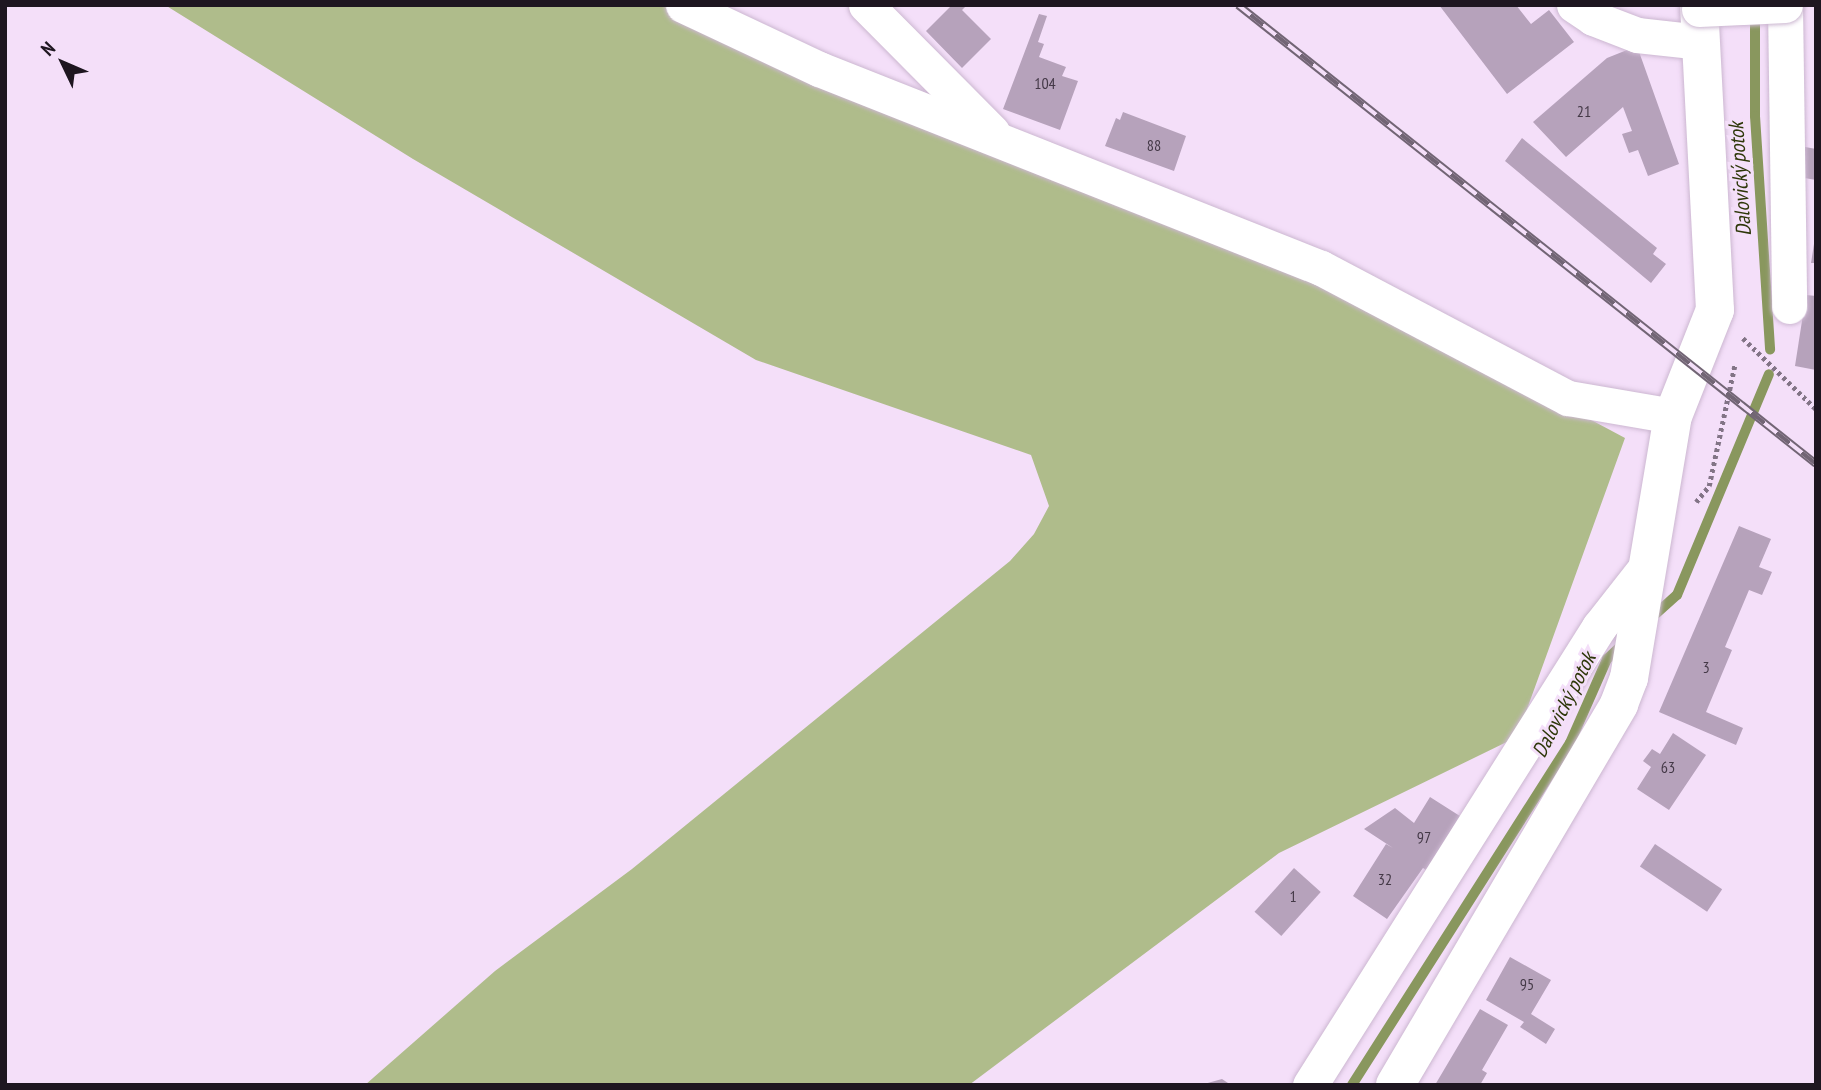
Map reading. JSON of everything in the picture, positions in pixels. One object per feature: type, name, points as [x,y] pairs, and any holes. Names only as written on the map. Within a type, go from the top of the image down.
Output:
[{"type":"main road","points":[[1395,1085],[1619,704],[1634,656],[1673,416],[1715,310],[1699,19]]},
{"type":"street","points":[[683,5],[819,69],[1321,268],[1568,398],[1673,416]]},
{"type":"street","points":[[866,5],[1002,142]]},
{"type":"street","points":[[1574,5],[1593,18],[1637,35],[1699,19],[1785,5],[1789,306]]},
{"type":"street","points":[[1310,1085],[1599,627],[1644,583]]},
{"type":"path","points":[[1715,310],[1816,409]]},
{"type":"green space","points":[[165,5],[671,5],[1332,281],[1625,438],[1517,737],[1279,853],[969,1085],[365,1085],[495,971],[632,869],[1010,561],[1034,534],[1049,506],[1031,455],[756,360],[413,159]]},
{"type":"building","points":[[952,5],[967,5],[962,10],[991,39],[962,68],[926,31]]},
{"type":"building","points":[[1439,5],[1516,5],[1531,24],[1549,10],[1574,42],[1507,94]]},
{"type":"building","points":[[1039,14],[1047,16],[1038,42],[1044,44],[1039,57],[1066,67],[1062,76],[1078,81],[1060,130],[1003,109]]},
{"type":"building","points":[[1637,46],[1679,164],[1648,176],[1638,150],[1629,153],[1622,134],[1632,131],[1623,107],[1566,157],[1533,122],[1607,58]]},
{"type":"building","points":[[1123,112],[1186,136],[1174,171],[1105,146],[1116,118],[1120,120]]},
{"type":"building","points":[[1522,138],[1657,248],[1653,254],[1666,264],[1651,283],[1505,161]]},
{"type":"building","points":[[1800,146],[1816,149],[1816,180],[1799,177]]},
{"type":"building","points":[[1814,244],[1816,263],[1811,263]]},
{"type":"building","points":[[1806,295],[1816,296],[1816,370],[1795,366]]},
{"type":"building","points":[[1739,526],[1771,539],[1759,567],[1772,572],[1762,595],[1749,590],[1725,647],[1732,650],[1706,712],[1743,728],[1736,745],[1659,712]]},
{"type":"building","points":[[1673,733],[1706,755],[1669,810],[1637,789],[1651,767],[1643,761],[1652,749],[1660,754]]},
{"type":"building","points":[[1430,797],[1463,818],[1429,872],[1423,868],[1387,919],[1353,896],[1386,844],[1393,848],[1364,829],[1395,808],[1414,823]]},
{"type":"building","points":[[1655,844],[1722,889],[1707,912],[1640,866]]},
{"type":"building","points":[[1294,868],[1321,892],[1281,936],[1255,912]]},
{"type":"building","points":[[1510,957],[1551,980],[1531,1014],[1555,1029],[1546,1044],[1520,1027],[1524,1022],[1486,1000]]},
{"type":"building","points":[[1480,1009],[1508,1025],[1482,1070],[1487,1073],[1480,1085],[1435,1085]]},
{"type":"building","points":[[1222,1079],[1231,1085],[1204,1085],[1204,1084]]},
{"type":"waterway","name":"Dalovický potok","points":[[1755,10],[1755,116],[1770,350]]},
{"type":"waterway","name":"Dalovický potok","points":[[1650,619],[1677,595],[1769,374]]},
{"type":"waterway","name":"Dalovický potok","points":[[1352,1085],[1570,743],[1607,659],[1623,644]]},
{"type":"railway","points":[[1238,5],[1816,464]]}]
